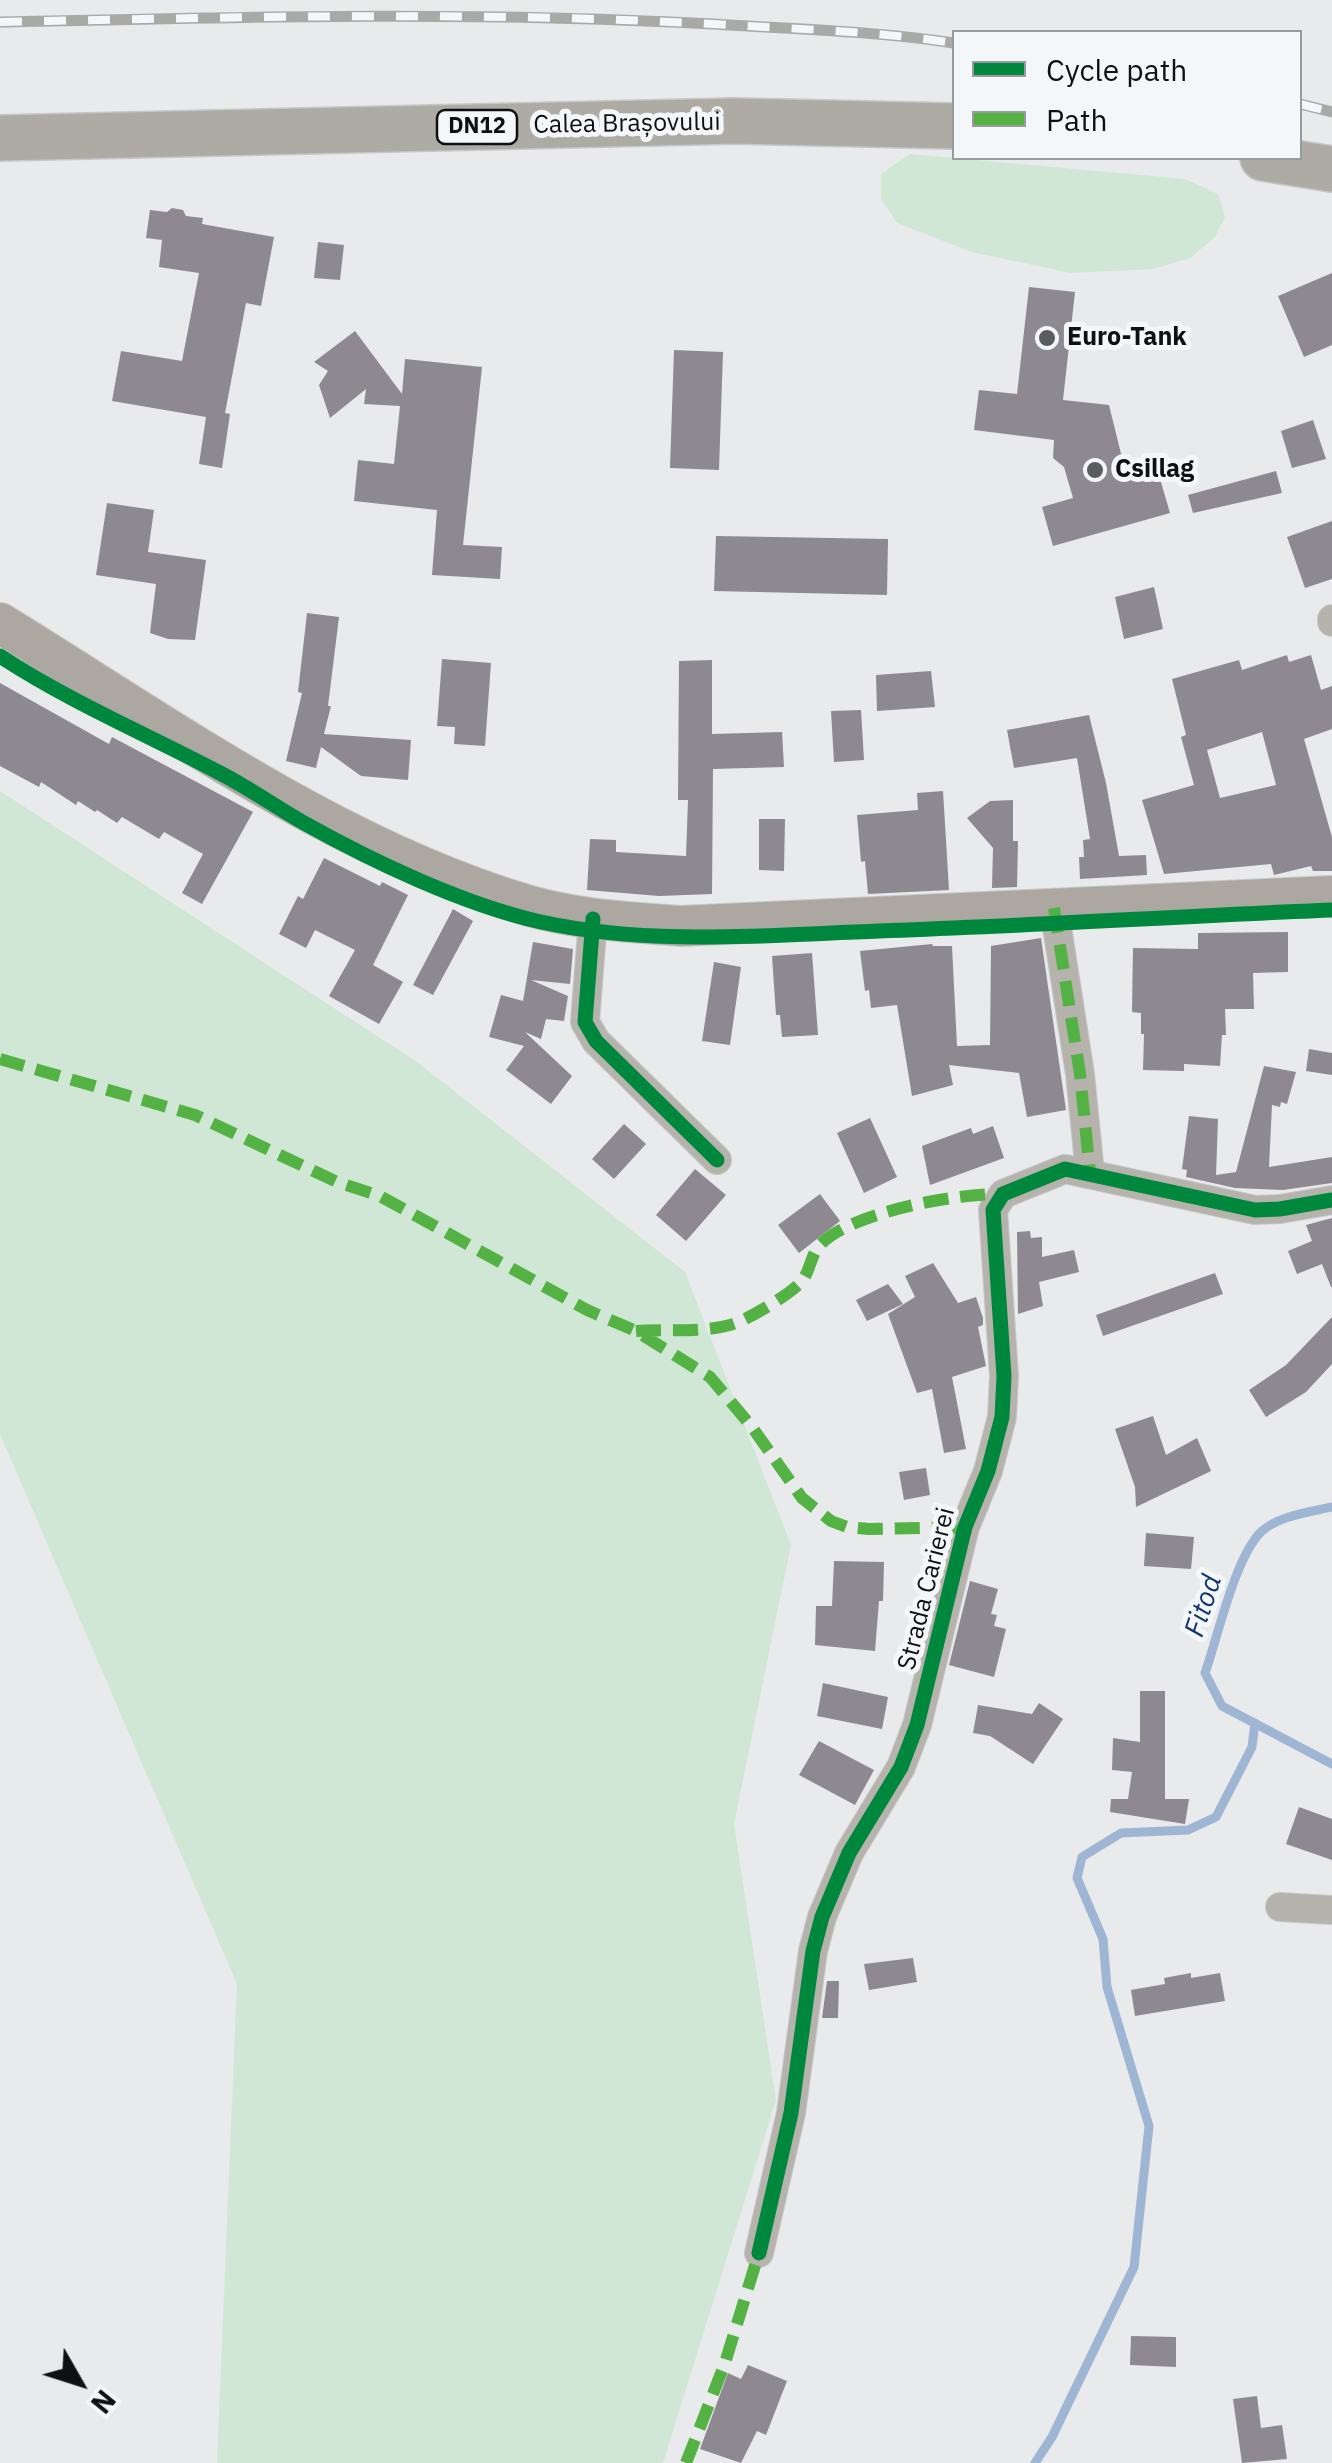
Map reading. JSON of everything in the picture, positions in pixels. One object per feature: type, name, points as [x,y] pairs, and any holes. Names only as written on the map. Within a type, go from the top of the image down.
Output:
[{"type":"main road","name":"Calea Brașovului","points":[[0,138],[754,121],[952,126]]},
{"type":"main road","points":[[1274,160],[1332,170]]},
{"type":"main road","points":[[0,623],[308,811],[391,853],[532,906],[593,918],[681,926],[1332,896]]},
{"type":"street","points":[[1054,908],[1080,1074],[1090,1173]]},
{"type":"street","points":[[593,918],[585,1022],[596,1041],[717,1160]]},
{"type":"street","name":"Strada Carierei","points":[[759,2253],[791,2114],[813,1951],[822,1917],[849,1853],[901,1767],[918,1725],[965,1527],[988,1471],[1002,1417],[1004,1376],[993,1210],[1003,1194],[1065,1170],[1256,1210],[1332,1200]]},
{"type":"street","points":[[1280,1906],[1332,1910]]},
{"type":"green space","points":[[910,154],[1185,179],[1218,194],[1225,217],[1215,237],[1190,258],[1153,269],[1071,273],[972,252],[897,223],[881,199],[881,174]]},
{"type":"green space","points":[[0,791],[417,1062],[685,1272],[791,1545],[734,1824],[776,2100],[663,2463],[217,2463],[237,1984],[0,1434]]},
{"type":"building","points":[[172,208],[183,210],[186,216],[203,218],[202,224],[274,237],[261,306],[246,303],[225,413],[230,414],[222,468],[199,464],[206,417],[112,401],[121,351],[182,361],[199,273],[159,267],[162,240],[146,238],[150,210],[167,212]]},
{"type":"building","points":[[318,242],[344,245],[340,280],[314,278]]},
{"type":"building","points":[[1332,273],[1332,345],[1304,357],[1278,296]]},
{"type":"building","name":"Csillag","points":[[1029,287],[1075,292],[1063,400],[1109,405],[1126,474],[1156,465],[1170,513],[1053,546],[1042,507],[1073,498],[1064,467],[1053,458],[1054,440],[974,430],[979,390],[1017,394]]},
{"type":"building","points":[[355,331],[402,394],[405,359],[482,367],[463,545],[502,547],[500,579],[432,575],[437,510],[354,501],[358,460],[394,464],[400,406],[364,404],[366,389],[330,418],[319,385],[328,371],[314,362]]},
{"type":"building","points":[[674,350],[723,352],[719,470],[670,468]]},
{"type":"building","points":[[1313,420],[1326,459],[1292,468],[1281,431]]},
{"type":"building","points":[[1276,471],[1282,493],[1193,513],[1188,495]]},
{"type":"building","points":[[107,503],[154,510],[148,552],[206,560],[195,640],[168,639],[150,633],[156,584],[96,575]]},
{"type":"building","points":[[1332,521],[1332,579],[1305,588],[1287,537]]},
{"type":"building","points":[[716,536],[888,539],[887,595],[714,591]]},
{"type":"building","points":[[1154,587],[1163,629],[1124,639],[1115,597]]},
{"type":"building","points":[[307,613],[339,617],[331,706],[324,734],[411,740],[408,780],[361,776],[321,747],[316,768],[286,761],[302,693],[298,692]]},
{"type":"building","points":[[1287,655],[1289,662],[1311,655],[1321,690],[1332,686],[1332,729],[1304,739],[1332,837],[1332,871],[1313,871],[1311,866],[1274,875],[1271,864],[1164,874],[1142,800],[1194,785],[1172,679],[1239,660],[1242,670]],"holes":[[[1262,732],[1276,785],[1220,798],[1207,750]]]},
{"type":"building","points":[[442,659],[491,663],[485,746],[454,744],[455,727],[437,726]]},
{"type":"building","points":[[712,660],[712,734],[782,732],[784,767],[713,769],[712,894],[659,896],[587,890],[590,839],[616,840],[616,852],[686,856],[688,800],[678,800],[679,661]]},
{"type":"building","points":[[931,671],[935,707],[877,711],[876,675]]},
{"type":"building","points":[[0,683],[109,744],[112,737],[253,812],[202,904],[182,893],[203,854],[164,832],[159,839],[122,817],[117,823],[78,801],[76,805],[41,782],[39,787],[0,766]]},
{"type":"building","points":[[861,710],[864,760],[834,762],[831,711]]},
{"type":"building","points":[[1089,715],[1119,856],[1146,855],[1147,875],[1080,879],[1083,840],[1090,839],[1077,758],[1014,768],[1007,730]]},
{"type":"building","points":[[943,791],[949,890],[868,894],[857,815],[918,810],[917,793]]},
{"type":"building","points":[[1013,800],[1013,841],[1018,841],[1017,887],[992,888],[993,848],[967,818],[990,801]]},
{"type":"building","points":[[759,819],[785,819],[784,871],[759,870]]},
{"type":"building","points":[[324,858],[380,886],[382,882],[408,895],[373,965],[403,982],[379,1024],[329,996],[355,950],[315,930],[306,948],[279,934],[298,896],[303,899]]},
{"type":"building","points":[[453,909],[473,921],[433,995],[413,985]]},
{"type":"building","points":[[1288,932],[1288,972],[1253,973],[1254,1009],[1225,1009],[1226,1035],[1222,1035],[1220,1066],[1184,1064],[1184,1071],[1143,1070],[1141,1013],[1132,1012],[1133,948],[1198,949],[1198,933]]},
{"type":"building","points":[[1041,938],[1066,1110],[1027,1117],[1019,1073],[949,1065],[953,1085],[912,1096],[897,1005],[871,1008],[860,951],[932,944],[952,946],[957,1046],[990,1045],[991,946]]},
{"type":"building","points":[[533,942],[573,949],[570,984],[531,980],[568,996],[564,1021],[546,1019],[541,1039],[525,1032],[572,1076],[551,1104],[506,1070],[524,1046],[489,1037],[501,995],[523,1001]]},
{"type":"building","points":[[812,953],[818,1035],[782,1037],[780,1015],[776,1015],[772,956]]},
{"type":"building","points":[[714,962],[741,967],[730,1045],[702,1041]]},
{"type":"building","points":[[1309,1049],[1332,1053],[1332,1075],[1306,1071]]},
{"type":"building","points":[[1264,1066],[1296,1072],[1287,1104],[1272,1105],[1269,1167],[1332,1157],[1332,1183],[1283,1190],[1235,1188],[1186,1177],[1187,1170],[1182,1169],[1189,1116],[1218,1119],[1216,1175],[1236,1172]]},
{"type":"building","points":[[870,1118],[897,1177],[864,1193],[837,1133]]},
{"type":"building","points":[[624,1124],[646,1144],[614,1179],[592,1159]]},
{"type":"building","points":[[993,1126],[1004,1158],[930,1185],[922,1146],[971,1128],[973,1134]]},
{"type":"building","points":[[695,1169],[726,1195],[686,1241],[656,1215]]},
{"type":"building","points":[[820,1194],[840,1221],[799,1253],[778,1225]]},
{"type":"building","points":[[1332,1218],[1331,1287],[1322,1264],[1297,1274],[1288,1251],[1312,1241],[1306,1225]]},
{"type":"building","points":[[1030,1231],[1031,1238],[1042,1237],[1042,1257],[1074,1250],[1079,1272],[1039,1282],[1043,1306],[1018,1314],[1017,1232]]},
{"type":"building","points":[[933,1263],[958,1303],[976,1297],[983,1318],[983,1325],[978,1327],[986,1366],[952,1377],[966,1449],[944,1453],[932,1389],[917,1393],[888,1314],[915,1297],[905,1276]]},
{"type":"building","points":[[1215,1273],[1223,1294],[1103,1336],[1096,1315]]},
{"type":"building","points":[[888,1284],[903,1304],[867,1321],[856,1300]]},
{"type":"building","points":[[1332,1317],[1332,1364],[1306,1392],[1266,1417],[1249,1390],[1286,1365]]},
{"type":"building","points":[[1153,1416],[1166,1455],[1197,1438],[1211,1471],[1136,1507],[1135,1487],[1115,1429]]},
{"type":"building","points":[[926,1468],[930,1495],[904,1500],[899,1472]]},
{"type":"building","points":[[1146,1533],[1194,1537],[1191,1569],[1144,1566]]},
{"type":"building","points":[[834,1561],[884,1562],[875,1651],[815,1645],[816,1606],[832,1606]]},
{"type":"building","points":[[970,1581],[998,1589],[991,1614],[997,1615],[994,1626],[1006,1629],[994,1677],[949,1665]]},
{"type":"building","points":[[823,1683],[888,1697],[882,1729],[817,1716]]},
{"type":"building","points":[[1140,1691],[1165,1691],[1165,1799],[1189,1799],[1185,1824],[1110,1812],[1111,1799],[1128,1799],[1132,1772],[1112,1770],[1113,1738],[1140,1742]]},
{"type":"building","points":[[1039,1703],[1063,1719],[1033,1764],[990,1736],[973,1733],[978,1705],[1032,1714]]},
{"type":"building","points":[[819,1741],[874,1770],[855,1805],[799,1775]]},
{"type":"building","points":[[1299,1807],[1332,1819],[1332,1860],[1286,1844]]},
{"type":"building","points":[[913,1958],[917,1982],[869,1990],[864,1964]]},
{"type":"building","points":[[1191,1973],[1191,1978],[1220,1973],[1225,2001],[1135,2016],[1131,1990],[1165,1984],[1164,1978]]},
{"type":"building","points":[[827,1981],[839,1981],[838,2018],[822,2018]]},
{"type":"building","points":[[1131,2336],[1176,2337],[1176,2367],[1130,2365]]},
{"type":"building","points":[[748,2365],[787,2381],[766,2435],[757,2431],[741,2463],[700,2449],[728,2373],[741,2379]]},
{"type":"building","points":[[1257,2396],[1261,2428],[1282,2425],[1287,2459],[1242,2463],[1233,2399]]},
{"type":"waterway","name":"Fitod","points":[[1332,1507],[1283,1519],[1259,1534],[1234,1581],[1205,1673],[1222,1706],[1332,1764]]},
{"type":"waterway","points":[[1035,2463],[1052,2437],[1134,2267],[1149,2126],[1107,1987],[1103,1939],[1077,1878],[1082,1857],[1121,1833],[1188,1830],[1216,1817],[1252,1747],[1255,1723]]},
{"type":"railway","points":[[0,22],[356,16],[535,18],[834,31],[952,43]]},
{"type":"railway","points":[[1302,104],[1332,112]]},
{"type":"marked path","points":[[1054,908],[1080,1074],[1090,1173]]},
{"type":"marked path","points":[[0,1059],[195,1115],[337,1182],[380,1196],[587,1310],[636,1331],[710,1377],[752,1427],[802,1498],[831,1521],[869,1529],[965,1527]]},
{"type":"marked path","points":[[636,1331],[707,1329],[737,1322],[796,1286],[805,1277],[819,1246],[854,1223],[933,1201],[1003,1194]]},
{"type":"marked path","points":[[686,2463],[725,2363],[761,2246]]},
{"type":"cycle path","points":[[0,656],[359,852],[481,905],[541,922],[625,934],[709,937],[1332,910]]},
{"type":"cycle path","points":[[593,919],[585,1022],[596,1041],[717,1160]]},
{"type":"cycle path","points":[[759,2253],[791,2113],[813,1951],[822,1917],[849,1853],[901,1767],[917,1725],[965,1527],[988,1471],[1002,1417],[1004,1376],[993,1210],[1003,1194],[1065,1169],[1255,1210],[1332,1200]]},
{"type":"place","name":"Euro-Tank","points":[[1047,338]]},
{"type":"place","name":"Csillag","points":[[1095,470]]}]
